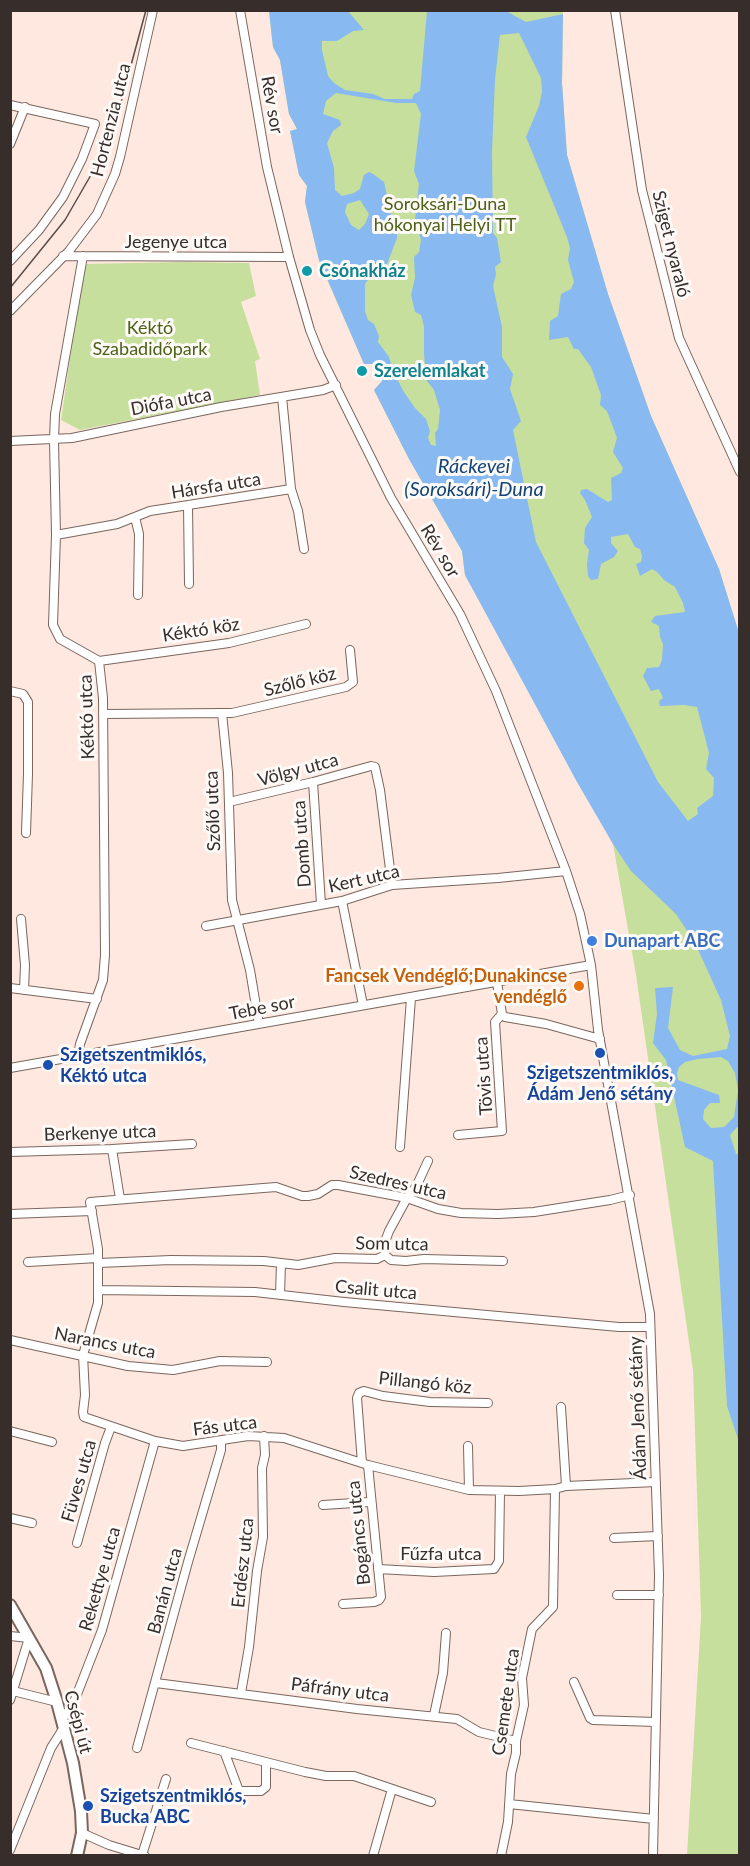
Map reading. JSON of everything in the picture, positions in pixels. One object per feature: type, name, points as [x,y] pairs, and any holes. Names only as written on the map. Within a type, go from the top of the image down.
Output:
[{"type":"street","name":"Hortenzia utca","points":[[10,311],[63,256],[97,214],[115,174],[153,10]]},
{"type":"street","name":"Rév sor","points":[[240,10],[267,167],[310,330],[320,355],[392,498],[460,614],[496,691],[566,871],[591,965]]},
{"type":"street","name":"Sziget nyaraló","points":[[615,10],[642,190],[679,338],[740,472]]},
{"type":"street","points":[[10,105],[95,124],[82,159],[63,196],[39,230],[10,261]]},
{"type":"street","points":[[10,144],[25,107]]},
{"type":"street","name":"Jegenye utca","points":[[63,256],[289,257]]},
{"type":"street","name":"Kéktó utca","points":[[78,1056],[80,1044],[103,980],[106,936],[103,714],[99,661],[67,644],[56,633],[53,625],[56,536],[54,440],[55,414],[83,256]]},
{"type":"street","name":"Diófa utca","points":[[10,441],[54,440],[221,407],[323,390],[336,385]]},
{"type":"street","points":[[282,397],[291,489],[298,511],[304,549]]},
{"type":"street","name":"Hársfa utca","points":[[56,536],[108,526],[150,511],[291,489]]},
{"type":"street","points":[[188,505],[189,584]]},
{"type":"street","points":[[135,517],[139,534],[138,595]]},
{"type":"street","name":"Kéktó köz","points":[[99,661],[229,643],[306,624]]},
{"type":"street","name":"Szőlő köz","points":[[222,713],[232,713],[346,687],[353,681],[350,650]]},
{"type":"street","points":[[10,691],[23,694],[28,702],[26,833]]},
{"type":"street","points":[[103,714],[222,713]]},
{"type":"street","name":"Szőlő utca","points":[[222,713],[228,773],[230,878],[235,920],[243,940],[259,1024]]},
{"type":"street","name":"Völgy utca","points":[[229,802],[371,766],[375,767],[378,773],[392,885]]},
{"type":"street","name":"Domb utca","points":[[313,782],[321,904]]},
{"type":"street","name":"Kert utca","points":[[206,926],[342,901],[392,885],[566,871]]},
{"type":"street","points":[[342,901],[363,1005]]},
{"type":"street","points":[[21,920],[25,965],[24,990]]},
{"type":"street","name":"Tebe sor","points":[[10,1068],[591,965]]},
{"type":"street","name":"Ádám Jenő sétány","points":[[591,965],[600,1039],[630,1195],[651,1327],[659,1595],[653,1856]]},
{"type":"street","name":"Tövis utca","points":[[497,982],[502,1014],[506,1017],[546,1024],[600,1039]]},
{"type":"street","points":[[10,987],[97,999]]},
{"type":"street","points":[[400,1147],[411,998]]},
{"type":"street","name":"Tövis utca","points":[[458,1134],[502,1131],[495,1022],[502,1014]]},
{"type":"street","name":"Berkenye utca","points":[[10,1152],[192,1144]]},
{"type":"street","points":[[112,1149],[120,1199]]},
{"type":"street","points":[[386,1255],[386,1239],[428,1161]]},
{"type":"street","name":"Szedres utca","points":[[90,1202],[276,1187],[308,1196],[318,1194],[332,1185],[338,1185],[407,1198],[438,1209],[461,1213],[498,1214],[534,1212],[630,1195]]},
{"type":"street","name":"Fás utca","points":[[90,1202],[98,1261],[98,1304],[83,1355],[84,1417],[154,1442],[183,1446],[264,1436],[285,1438],[365,1464],[469,1490],[555,1489],[566,1486],[656,1482]]},
{"type":"street","points":[[10,1214],[92,1211]]},
{"type":"street","name":"Som utca","points":[[28,1262],[171,1260],[264,1261],[298,1264],[335,1258],[377,1259],[386,1255],[391,1260],[406,1261],[424,1259],[503,1261]]},
{"type":"street","points":[[280,1263],[280,1295]]},
{"type":"street","name":"Csalit utca","points":[[98,1290],[255,1292],[596,1325],[651,1327]]},
{"type":"street","name":"Narancs utca","points":[[10,1340],[128,1366],[173,1370],[220,1361],[267,1362]]},
{"type":"street","name":"Pillangó köz","points":[[365,1464],[357,1398],[359,1393],[364,1391],[383,1396],[430,1402],[488,1403]]},
{"type":"street","points":[[561,1407],[566,1486]]},
{"type":"street","name":"Füves utca","points":[[77,1543],[111,1428]]},
{"type":"street","points":[[10,1431],[52,1442]]},
{"type":"street","name":"Erdész utca","points":[[241,1693],[263,1537],[264,1436]]},
{"type":"street","name":"Banán utca","points":[[137,1748],[221,1450],[221,1441]]},
{"type":"street","name":"Rekettye utca","points":[[10,1850],[51,1748],[75,1702],[102,1630],[154,1442]]},
{"type":"street","points":[[468,1446],[469,1490]]},
{"type":"street","name":"Bogáncs utca","points":[[343,1604],[375,1602],[381,1598],[365,1464]]},
{"type":"street","name":"Csemete utca","points":[[501,1856],[508,1822],[516,1741],[524,1705],[522,1678],[532,1629],[553,1607],[555,1489]]},
{"type":"street","name":"Fűzfa utca","points":[[378,1569],[434,1572],[494,1569],[499,1562],[501,1491]]},
{"type":"street","points":[[322,1505],[370,1502]]},
{"type":"street","points":[[10,1518],[32,1523]]},
{"type":"street","points":[[614,1538],[658,1536]]},
{"type":"street","points":[[617,1595],[659,1595]]},
{"type":"street","name":"Csépi út","points":[[10,1605],[46,1668],[57,1702],[73,1763],[81,1811],[82,1833],[77,1856]]},
{"type":"street","points":[[434,1715],[443,1673],[446,1633]]},
{"type":"street","points":[[10,1636],[29,1638],[12,1695],[57,1702]]},
{"type":"street","points":[[574,1682],[593,1720],[656,1722]]},
{"type":"street","name":"Páfrány utca","points":[[156,1683],[172,1687],[241,1693],[357,1709],[434,1715],[457,1719],[478,1732],[516,1741]]},
{"type":"street","points":[[191,1743],[326,1776],[354,1776],[432,1802]]},
{"type":"street","points":[[224,1751],[239,1791],[261,1791],[266,1787],[266,1763]]},
{"type":"street","points":[[82,1833],[140,1855],[166,1779]]},
{"type":"street","points":[[373,1856],[392,1789]]},
{"type":"street","points":[[509,1804],[654,1819]]},
{"type":"green space","name":"Soroksári-Duna hókonyai Helyi TT","points":[[269,11],[563,11],[562,83],[567,155],[608,294],[651,416],[719,569],[739,633],[739,1855],[687,1855],[701,1617],[693,1370],[636,975],[613,844],[465,575],[462,551],[409,459],[374,390],[382,381],[382,368],[380,364],[364,364],[319,261],[305,202],[307,186],[299,175],[290,131],[297,129],[289,114],[280,60],[273,47]]},
{"type":"green space","name":"Kéktó Szabadidőpark","points":[[249,263],[256,296],[241,302],[260,359],[255,361],[260,395],[80,430],[61,420],[84,264]]},
{"type":"water","name":"Ráckevei (Soroksári)-Duna","points":[[269,11],[348,11],[364,30],[353,31],[337,41],[322,41],[328,76],[345,90],[373,94],[385,99],[412,99],[414,94],[420,91],[427,11],[506,11],[526,22],[563,14],[562,83],[567,155],[608,294],[651,416],[719,569],[739,633],[740,1124],[730,1135],[736,1154],[740,1155],[739,1442],[727,1406],[713,1161],[685,1147],[666,1060],[653,1043],[657,1014],[655,988],[673,987],[668,1028],[680,1050],[693,1056],[727,1049],[730,1036],[721,1000],[695,943],[676,914],[631,871],[577,782],[465,575],[462,551],[409,459],[374,390],[382,381],[382,368],[380,364],[364,364],[319,260],[305,202],[307,186],[299,175],[290,131],[297,129],[289,114],[280,60],[273,47]],"holes":[[[519,33],[541,78],[542,92],[539,106],[526,137],[570,248],[568,260],[574,282],[571,289],[561,294],[558,316],[550,321],[549,340],[568,337],[574,349],[578,349],[591,367],[601,395],[600,405],[607,411],[617,438],[613,452],[623,468],[621,473],[611,478],[612,500],[608,502],[587,489],[581,490],[580,493],[592,517],[585,528],[584,543],[589,550],[588,576],[591,580],[598,579],[601,564],[614,557],[618,551],[611,543],[611,537],[628,534],[635,547],[640,549],[641,562],[636,564],[640,576],[652,569],[657,572],[675,587],[683,603],[685,612],[655,616],[651,622],[659,626],[663,644],[662,660],[659,667],[647,668],[643,676],[651,691],[659,689],[663,698],[659,701],[660,706],[697,707],[709,753],[706,769],[714,778],[713,796],[697,808],[698,814],[688,821],[658,782],[536,542],[513,430],[521,421],[510,389],[513,374],[502,357],[502,327],[493,286],[495,267],[501,262],[497,238],[493,233],[492,152],[495,80],[500,35]],[[336,93],[396,103],[416,103],[421,114],[414,171],[419,184],[415,219],[421,240],[419,252],[414,257],[415,278],[411,295],[415,312],[421,315],[424,326],[427,381],[434,390],[440,410],[438,429],[435,433],[436,446],[431,445],[426,419],[404,392],[389,357],[378,342],[379,336],[374,324],[368,320],[365,311],[365,284],[370,277],[386,267],[397,238],[384,182],[369,172],[364,175],[360,189],[354,193],[342,196],[335,190],[334,168],[327,143],[333,131],[341,125],[340,120],[323,114],[326,101]],[[360,200],[369,214],[365,224],[359,230],[351,225],[345,212],[347,204]],[[721,1057],[728,1061],[735,1073],[738,1090],[734,1117],[724,1127],[711,1128],[703,1119],[704,1110],[710,1103],[720,1103],[719,1095],[678,1080],[679,1067],[685,1062]]]},
{"type":"tram line","points":[[10,288],[65,220],[99,161],[118,113],[146,10]]},
{"type":"place","name":"Csónakház","points":[[307,271]]},
{"type":"place","name":"Szerelemlakat","points":[[362,371]]},
{"type":"place","name":"Dunapart ABC","points":[[592,941]]},
{"type":"place","name":"Fancsek Vendéglő;Dunakincse vendéglő","points":[[579,986]]},
{"type":"place","name":"Szigetszentmiklós, Ádám Jenő sétány","points":[[600,1053]]},
{"type":"place","name":"Szigetszentmiklós, Kéktó utca","points":[[48,1065]]},
{"type":"place","name":"Szigetszentmiklós, Bucka ABC","points":[[88,1806]]}]
